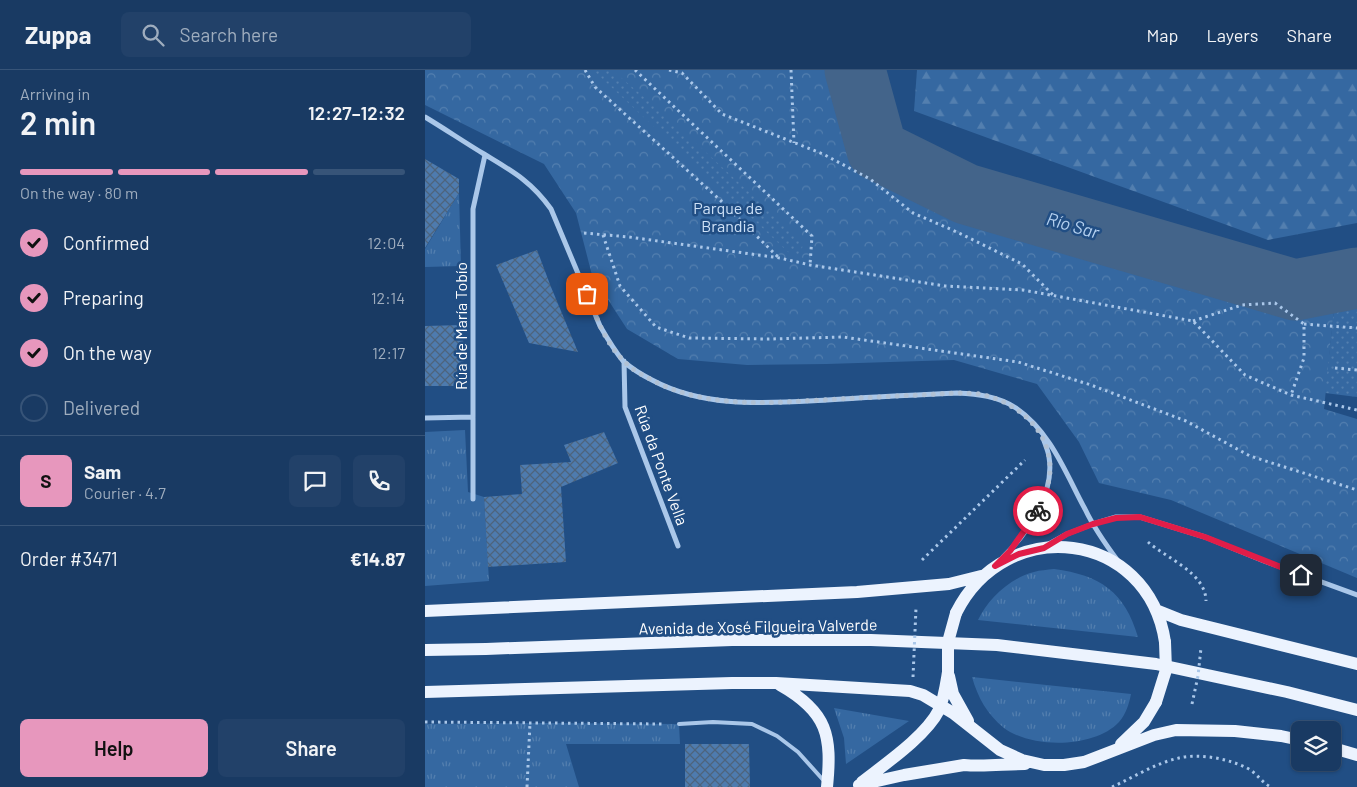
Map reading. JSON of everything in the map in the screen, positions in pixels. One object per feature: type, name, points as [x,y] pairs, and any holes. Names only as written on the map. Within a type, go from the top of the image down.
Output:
[{"type":"main road","points":[[976,731],[958,705],[948,672],[948,642],[956,613],[967,593],[981,576],[995,566],[1019,554],[1044,548],[1070,548],[1090,552],[1125,570],[1139,584],[1156,610],[1165,642],[1166,670],[1156,702],[1140,727],[1109,752]]},
{"type":"main road","points":[[425,611],[857,592],[949,584],[981,576]]},
{"type":"main road","points":[[1156,610],[1181,620],[1357,664]]},
{"type":"main road","name":"Avenida de Xosé Filgueira Valverde","points":[[425,651],[723,640],[963,642],[1134,660],[1207,674],[1357,710]]},
{"type":"main road","points":[[857,786],[918,736],[933,720],[941,705],[948,672]]},
{"type":"main road","points":[[425,692],[732,683],[776,683],[910,692],[941,705],[1000,750],[1022,760],[1051,766],[1071,765],[1090,760],[1168,731],[1185,729],[1258,733],[1291,738]]},
{"type":"main road","points":[[776,683],[805,701],[823,723],[829,745],[827,785]]},
{"type":"main road","points":[[1341,750],[1357,755]]},
{"type":"main road","points":[[857,786],[899,776],[965,766],[1037,764]]},
{"type":"street","name":"Rúa da Ponte Vella","points":[[425,117],[518,174],[533,186],[551,209],[600,326],[610,344],[624,361],[643,375],[665,387],[698,397],[725,401],[762,403],[957,393],[979,394],[999,400],[1016,408],[1030,420],[1056,453],[1093,524],[1125,570]]},
{"type":"street","name":"Rúa de María Tobío","points":[[473,499],[473,209],[485,155]]},
{"type":"street","name":"Rúa da Ponte Vella","points":[[624,361],[625,407],[679,546]]},
{"type":"street","points":[[425,418],[473,417]]},
{"type":"street","name":"Rúa da Ponte Vella","points":[[995,566],[1010,551],[1030,524],[1047,487],[1050,471],[1049,456],[1041,433]]},
{"type":"street","points":[[1044,548],[1067,534],[1093,524],[1116,518],[1140,517],[1205,537],[1263,562],[1357,596]]},
{"type":"lane","points":[[679,724],[713,722],[752,724],[777,736],[791,747],[827,785]]},
{"type":"path","points":[[585,70],[595,87],[719,199],[780,258]]},
{"type":"path","points":[[635,70],[813,236],[810,265]]},
{"type":"path","points":[[669,70],[682,73],[721,114],[823,154],[870,179],[913,213],[1022,264],[1053,295]]},
{"type":"path","points":[[791,70],[794,143]]},
{"type":"path","points":[[561,232],[629,236],[780,258],[810,265],[945,286],[1023,290],[1193,321],[1242,305],[1275,303],[1303,324],[1357,328]]},
{"type":"path","points":[[1193,321],[1245,375],[1291,395],[1357,410]]},
{"type":"path","points":[[1291,395],[1304,358],[1303,324]]},
{"type":"path","points":[[1335,368],[1357,370]]},
{"type":"path","points":[[922,560],[1025,460]]},
{"type":"path","points":[[1125,517],[1149,543],[1176,561],[1197,580],[1206,595],[1207,602]]},
{"type":"path","points":[[913,677],[916,608]]},
{"type":"path","points":[[1192,704],[1201,648]]},
{"type":"path","points":[[425,722],[679,724]]},
{"type":"path","points":[[527,787],[529,722]]},
{"type":"path","points":[[1112,787],[1181,757],[1200,757],[1234,763],[1248,768],[1271,787]]},
{"type":"green space","name":"Parque de Brandia","points":[[425,70],[833,70],[862,158],[929,202],[1291,303],[1336,290],[1324,409],[1357,419],[1357,578],[1171,500],[1099,483],[1079,442],[1037,384],[954,360],[747,365],[678,359],[627,329],[592,275],[576,213],[544,164],[425,105]]},
{"type":"green space","points":[[593,70],[612,70],[670,119],[803,242],[801,255],[788,252]]},
{"type":"green space","points":[[917,70],[1357,70],[1357,223],[1268,240],[914,111]]},
{"type":"green space","points":[[459,193],[461,266],[425,267],[425,249]]},
{"type":"green space","points":[[1336,290],[1357,293],[1357,397],[1325,393]]},
{"type":"green space","points":[[465,430],[468,492],[484,497],[489,581],[425,586],[425,432]]},
{"type":"green space","points":[[1054,569],[1085,576],[1108,588],[1126,608],[1138,637],[978,620],[988,604],[1008,584],[1025,575]]},
{"type":"green space","points":[[972,677],[1131,694],[1124,716],[1108,731],[1079,741],[1063,743],[1046,742],[1030,740],[1004,728],[984,705]]},
{"type":"green space","points":[[834,708],[909,721],[846,764],[844,738]]},
{"type":"green space","points":[[425,724],[679,724],[680,744],[566,744],[579,787],[425,787]]},
{"type":"building","points":[[425,159],[459,179],[459,193],[425,248]]},
{"type":"building","points":[[537,250],[578,352],[529,343],[496,265]]},
{"type":"building","points":[[463,325],[464,386],[425,386],[425,326]]},
{"type":"building","points":[[604,432],[618,463],[561,487],[566,562],[488,567],[484,497],[522,494],[520,465],[571,462],[564,445]]},
{"type":"building","points":[[685,744],[749,744],[750,787],[685,787]]},
{"type":"waterway","name":"Río Sar","points":[[855,70],[877,150],[966,194],[1295,290],[1357,278]]},
{"type":"way so far","points":[[587,294],[600,326],[610,344],[624,361],[643,375],[665,387],[698,397],[762,403],[957,393],[979,394],[1016,408],[1041,433],[1049,456],[1050,471],[1047,487],[1038,511]]},
{"type":"route","points":[[1038,511],[1010,551],[995,566],[1027,550],[1044,548],[1067,534],[1093,524],[1116,518],[1140,517],[1205,537],[1263,562],[1301,575]]}]
